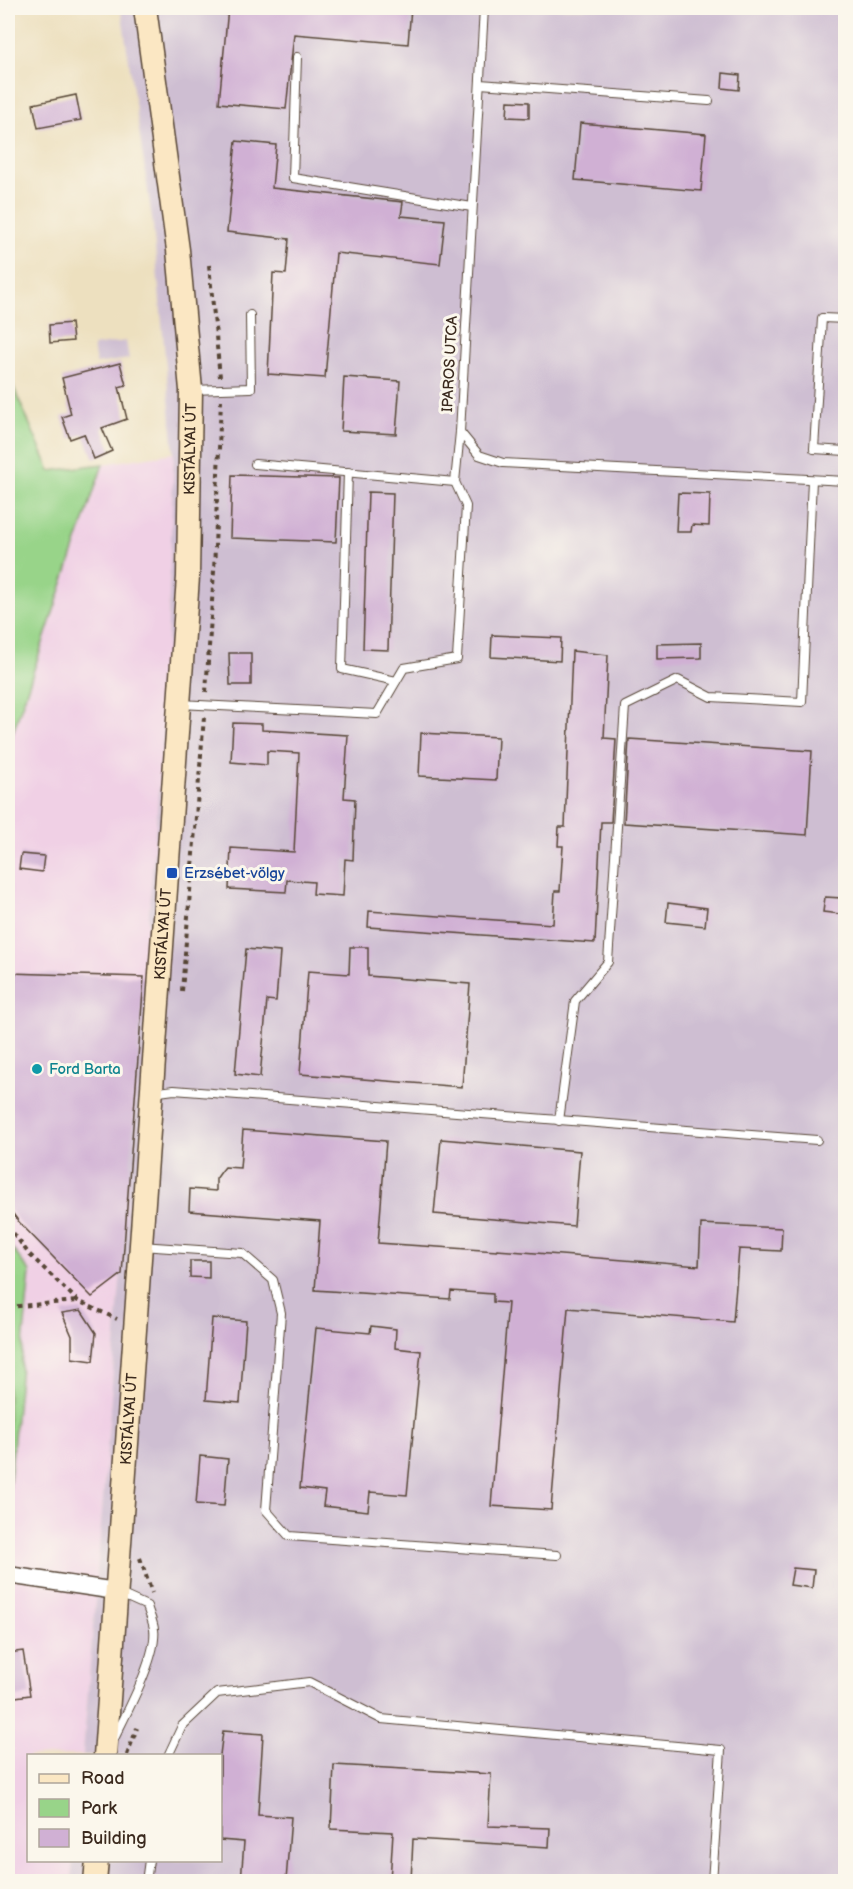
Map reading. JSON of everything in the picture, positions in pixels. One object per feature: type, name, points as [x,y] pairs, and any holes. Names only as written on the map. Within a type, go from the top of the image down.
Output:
[{"type":"main road","name":"KISTÁLYAI ÚT","points":[[106,1754],[188,577],[191,390],[178,250],[147,10]]},
{"type":"main road","points":[[96,1881],[97,1862]]},
{"type":"street","points":[[8,1575],[116,1591]]},
{"type":"lane","name":"IPAROS UTCA","points":[[484,8],[460,432],[478,455],[503,463],[846,481]]},
{"type":"lane","points":[[297,57],[293,178],[472,207]]},
{"type":"lane","points":[[480,84],[709,101]]},
{"type":"lane","points":[[846,309],[845,319],[822,318],[814,449],[846,451]]},
{"type":"lane","points":[[191,390],[251,388],[250,315]]},
{"type":"lane","points":[[179,704],[377,714],[404,668],[457,659],[466,507],[455,482],[460,432]]},
{"type":"lane","points":[[255,464],[455,482]]},
{"type":"lane","points":[[348,472],[342,669],[396,681]]},
{"type":"lane","points":[[559,1120],[575,1001],[608,962],[625,706],[678,680],[711,697],[802,702],[812,480]]},
{"type":"lane","points":[[151,1093],[174,1090],[817,1140]]},
{"type":"lane","points":[[140,1246],[242,1253],[273,1280],[281,1313],[266,1510],[289,1536],[557,1555]]},
{"type":"lane","points":[[106,1754],[137,1691],[152,1651],[154,1630],[147,1606],[116,1591]]},
{"type":"lane","points":[[168,1754],[182,1726],[217,1693],[309,1682],[381,1719],[721,1750],[712,1881]]},
{"type":"lane","points":[[146,1881],[149,1862]]},
{"type":"path","points":[[181,997],[214,571],[221,389],[209,265]]},
{"type":"path","points":[[8,1226],[29,1254],[78,1301],[135,1326]]},
{"type":"path","points":[[8,1307],[78,1301]]},
{"type":"path","points":[[139,1553],[155,1599]]},
{"type":"path","points":[[126,1754],[137,1726]]},
{"type":"shaded area","points":[[121,8],[845,8],[845,1881],[71,1882],[73,1862],[222,1862],[222,1754],[83,1754],[165,710],[174,453],[153,225]]},
{"type":"shaded area","points":[[126,341],[129,359],[96,364],[93,346]]},
{"type":"shaded area","points":[[174,453],[165,710],[83,1754],[27,1754],[27,1862],[73,1862],[71,1881],[8,1881],[8,1501],[30,1272],[8,1243],[8,747],[103,464]]},
{"type":"green space","points":[[8,374],[50,471],[103,464],[8,747]]},
{"type":"green space","points":[[8,1243],[30,1272],[8,1501]]},
{"type":"building","points":[[228,8],[411,8],[408,44],[294,34],[286,109],[219,103]]},
{"type":"building","points":[[723,73],[740,75],[739,90],[722,88]]},
{"type":"building","points":[[76,95],[81,120],[38,128],[33,104]]},
{"type":"building","points":[[508,101],[529,102],[529,118],[507,117]]},
{"type":"building","points":[[580,123],[706,134],[701,191],[575,180]]},
{"type":"building","points":[[236,141],[276,145],[272,188],[403,202],[401,216],[445,220],[440,264],[336,253],[325,378],[268,374],[273,273],[286,274],[289,239],[227,232]]},
{"type":"building","points":[[71,323],[73,341],[50,343],[49,325]]},
{"type":"building","points":[[120,363],[126,385],[119,387],[127,419],[102,428],[112,451],[94,459],[84,434],[70,439],[62,417],[71,414],[62,378]]},
{"type":"building","points":[[344,377],[400,381],[396,434],[341,431]]},
{"type":"building","points":[[232,475],[339,478],[336,542],[230,538]]},
{"type":"building","points":[[368,492],[393,493],[388,650],[363,649]]},
{"type":"building","points":[[678,493],[710,494],[709,526],[692,525],[691,532],[676,532]]},
{"type":"building","points":[[492,635],[561,638],[560,661],[491,657]]},
{"type":"building","points":[[701,643],[701,658],[657,659],[657,644]]},
{"type":"building","points":[[572,651],[608,655],[604,738],[616,739],[611,822],[601,822],[595,943],[368,927],[369,911],[553,924],[555,891],[560,891],[563,846],[558,846],[559,827],[565,827]]},
{"type":"building","points":[[229,653],[251,653],[251,685],[230,685]]},
{"type":"building","points":[[233,723],[262,724],[262,730],[348,735],[344,798],[355,799],[353,860],[345,859],[343,896],[313,894],[314,882],[287,880],[286,892],[229,889],[231,848],[294,852],[299,753],[267,751],[267,765],[231,762]]},
{"type":"building","points":[[421,733],[498,737],[496,780],[419,776]]},
{"type":"building","points":[[629,739],[812,751],[807,835],[624,823]]},
{"type":"building","points":[[21,854],[44,856],[42,872],[19,869]]},
{"type":"building","points":[[825,897],[842,898],[840,914],[823,912]]},
{"type":"building","points":[[668,903],[707,908],[705,926],[666,922]]},
{"type":"building","points":[[350,947],[368,947],[368,976],[470,984],[462,1087],[300,1074],[308,971],[349,974]]},
{"type":"building","points":[[246,949],[280,952],[276,1001],[267,1000],[260,1077],[235,1074]]},
{"type":"building","points":[[8,973],[144,977],[122,1274],[92,1297],[19,1222],[8,1207]]},
{"type":"building","points":[[243,1130],[386,1141],[378,1243],[699,1266],[701,1224],[782,1228],[781,1251],[739,1249],[733,1322],[568,1308],[551,1510],[491,1506],[508,1303],[493,1302],[493,1294],[451,1291],[450,1299],[315,1290],[320,1221],[189,1211],[190,1189],[216,1191],[216,1179],[225,1167],[240,1168]]},
{"type":"building","points":[[441,1139],[580,1151],[574,1226],[434,1214]]},
{"type":"building","points":[[190,1261],[209,1261],[209,1278],[190,1277]]},
{"type":"building","points":[[81,1310],[96,1333],[93,1361],[72,1358],[72,1336],[62,1313]]},
{"type":"building","points":[[212,1318],[246,1321],[240,1403],[206,1400]]},
{"type":"building","points":[[371,1326],[396,1329],[395,1348],[421,1351],[407,1495],[370,1492],[368,1511],[323,1506],[325,1491],[300,1488],[316,1328],[370,1333]]},
{"type":"building","points":[[200,1456],[228,1459],[224,1506],[196,1504]]},
{"type":"building","points":[[793,1568],[814,1570],[812,1588],[790,1585]]},
{"type":"building","points":[[23,1651],[30,1695],[8,1698],[8,1653]]},
{"type":"building","points":[[223,1731],[263,1734],[258,1815],[291,1817],[286,1881],[241,1881],[244,1842],[222,1840],[222,1754],[220,1754]]},
{"type":"building","points":[[334,1765],[491,1774],[488,1826],[550,1828],[549,1847],[413,1839],[411,1881],[390,1881],[393,1832],[331,1829]]},
{"type":"place","name":"Erzsébet-völgy","points":[[172,873]]},
{"type":"place","name":"Ford Barta","points":[[37,1069]]}]
